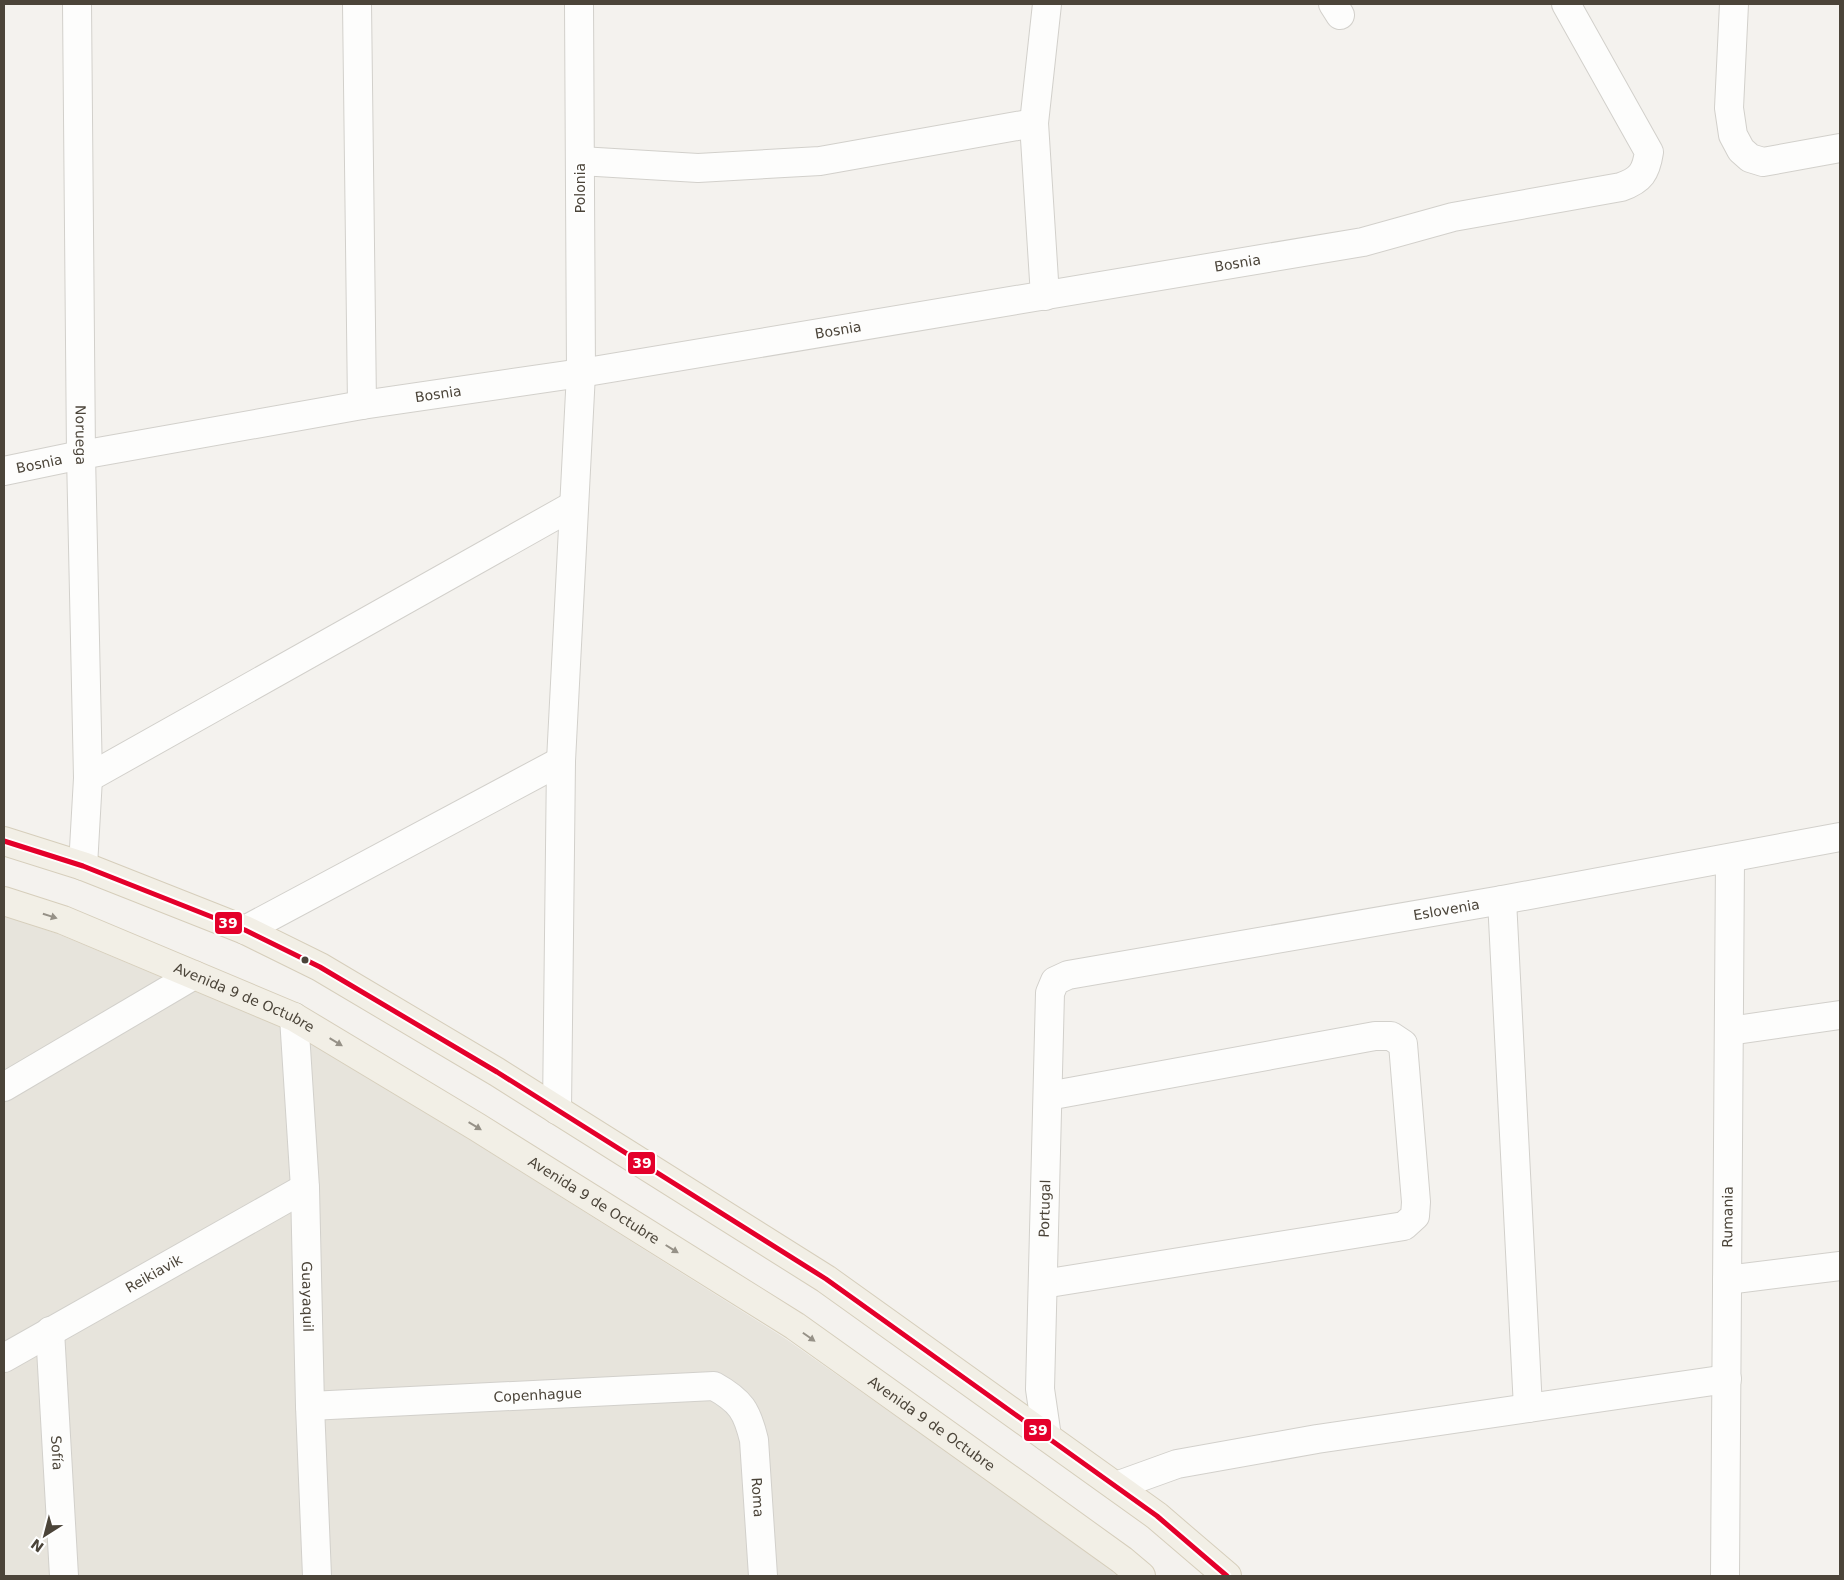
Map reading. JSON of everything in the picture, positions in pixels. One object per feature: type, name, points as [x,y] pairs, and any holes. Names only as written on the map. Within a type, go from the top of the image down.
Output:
[{"type":"main road","points":[[4,841],[83,866],[245,930],[320,966],[557,1110],[826,1279],[1157,1516],[1227,1576]]},
{"type":"main road","name":"Avenida 9 de Octubre","points":[[4,901],[63,920],[294,1017],[477,1127],[794,1326],[1122,1560],[1141,1576]]},
{"type":"street","name":"Noruega","points":[[77,4],[88,778],[83,866]]},
{"type":"street","points":[[357,4],[362,405]]},
{"type":"street","name":"Polonia","points":[[557,1110],[561,761],[581,373],[579,4]]},
{"type":"street","points":[[1045,296],[1034,123],[1047,4]]},
{"type":"street","name":"Bosnia","points":[[4,471],[82,455],[362,405],[581,373],[1363,242],[1453,218],[1621,187],[1636,182],[1647,166],[1650,152],[1566,4]]},
{"type":"street","points":[[1734,4],[1729,108],[1733,135],[1741,150],[1750,158],[1763,162],[1840,148]]},
{"type":"street","points":[[580,161],[698,168],[820,161],[1034,123]]},
{"type":"street","points":[[88,778],[574,505]]},
{"type":"street","points":[[245,930],[561,761]]},
{"type":"street","name":"Eslovenia","points":[[1054,981],[1068,975],[1502,900],[1840,837]]},
{"type":"street","name":"Rumania","points":[[1725,1576],[1730,859]]},
{"type":"street","points":[[1502,900],[1528,1408]]},
{"type":"street","points":[[4,1087],[194,975]]},
{"type":"street","name":"Portugal","points":[[1047,1437],[1040,1388],[1050,993],[1054,981]]},
{"type":"street","points":[[1729,1031],[1840,1016]]},
{"type":"street","name":"Guayaquil","points":[[294,1017],[306,1188],[310,1406],[317,1576]]},
{"type":"street","points":[[1042,1284],[1404,1226],[1415,1216],[1416,1202],[1403,1044],[1392,1036],[1375,1036],[1048,1096]]},
{"type":"street","name":"Reikiavik","points":[[4,1358],[306,1188]]},
{"type":"street","points":[[1727,1280],[1840,1266]]},
{"type":"street","name":"Sofía","points":[[50,1331],[64,1576]]},
{"type":"street","points":[[1116,1486],[1177,1464],[1317,1439],[1726,1379]]},
{"type":"street","name":"Copenhague","points":[[310,1406],[714,1386],[729,1394],[741,1406],[749,1420]]},
{"type":"street","name":"Roma","points":[[749,1420],[754,1440],[763,1576]]},
{"type":"shaded area","points":[[4,916],[58,934],[288,1030],[469,1139],[786,1339],[1014,1499],[1118,1576],[4,1576]]},
{"type":"transit line","name":"39","points":[[4,841],[83,866],[245,930],[320,967],[497,1072],[826,1279],[1157,1516],[1227,1576]]}]
